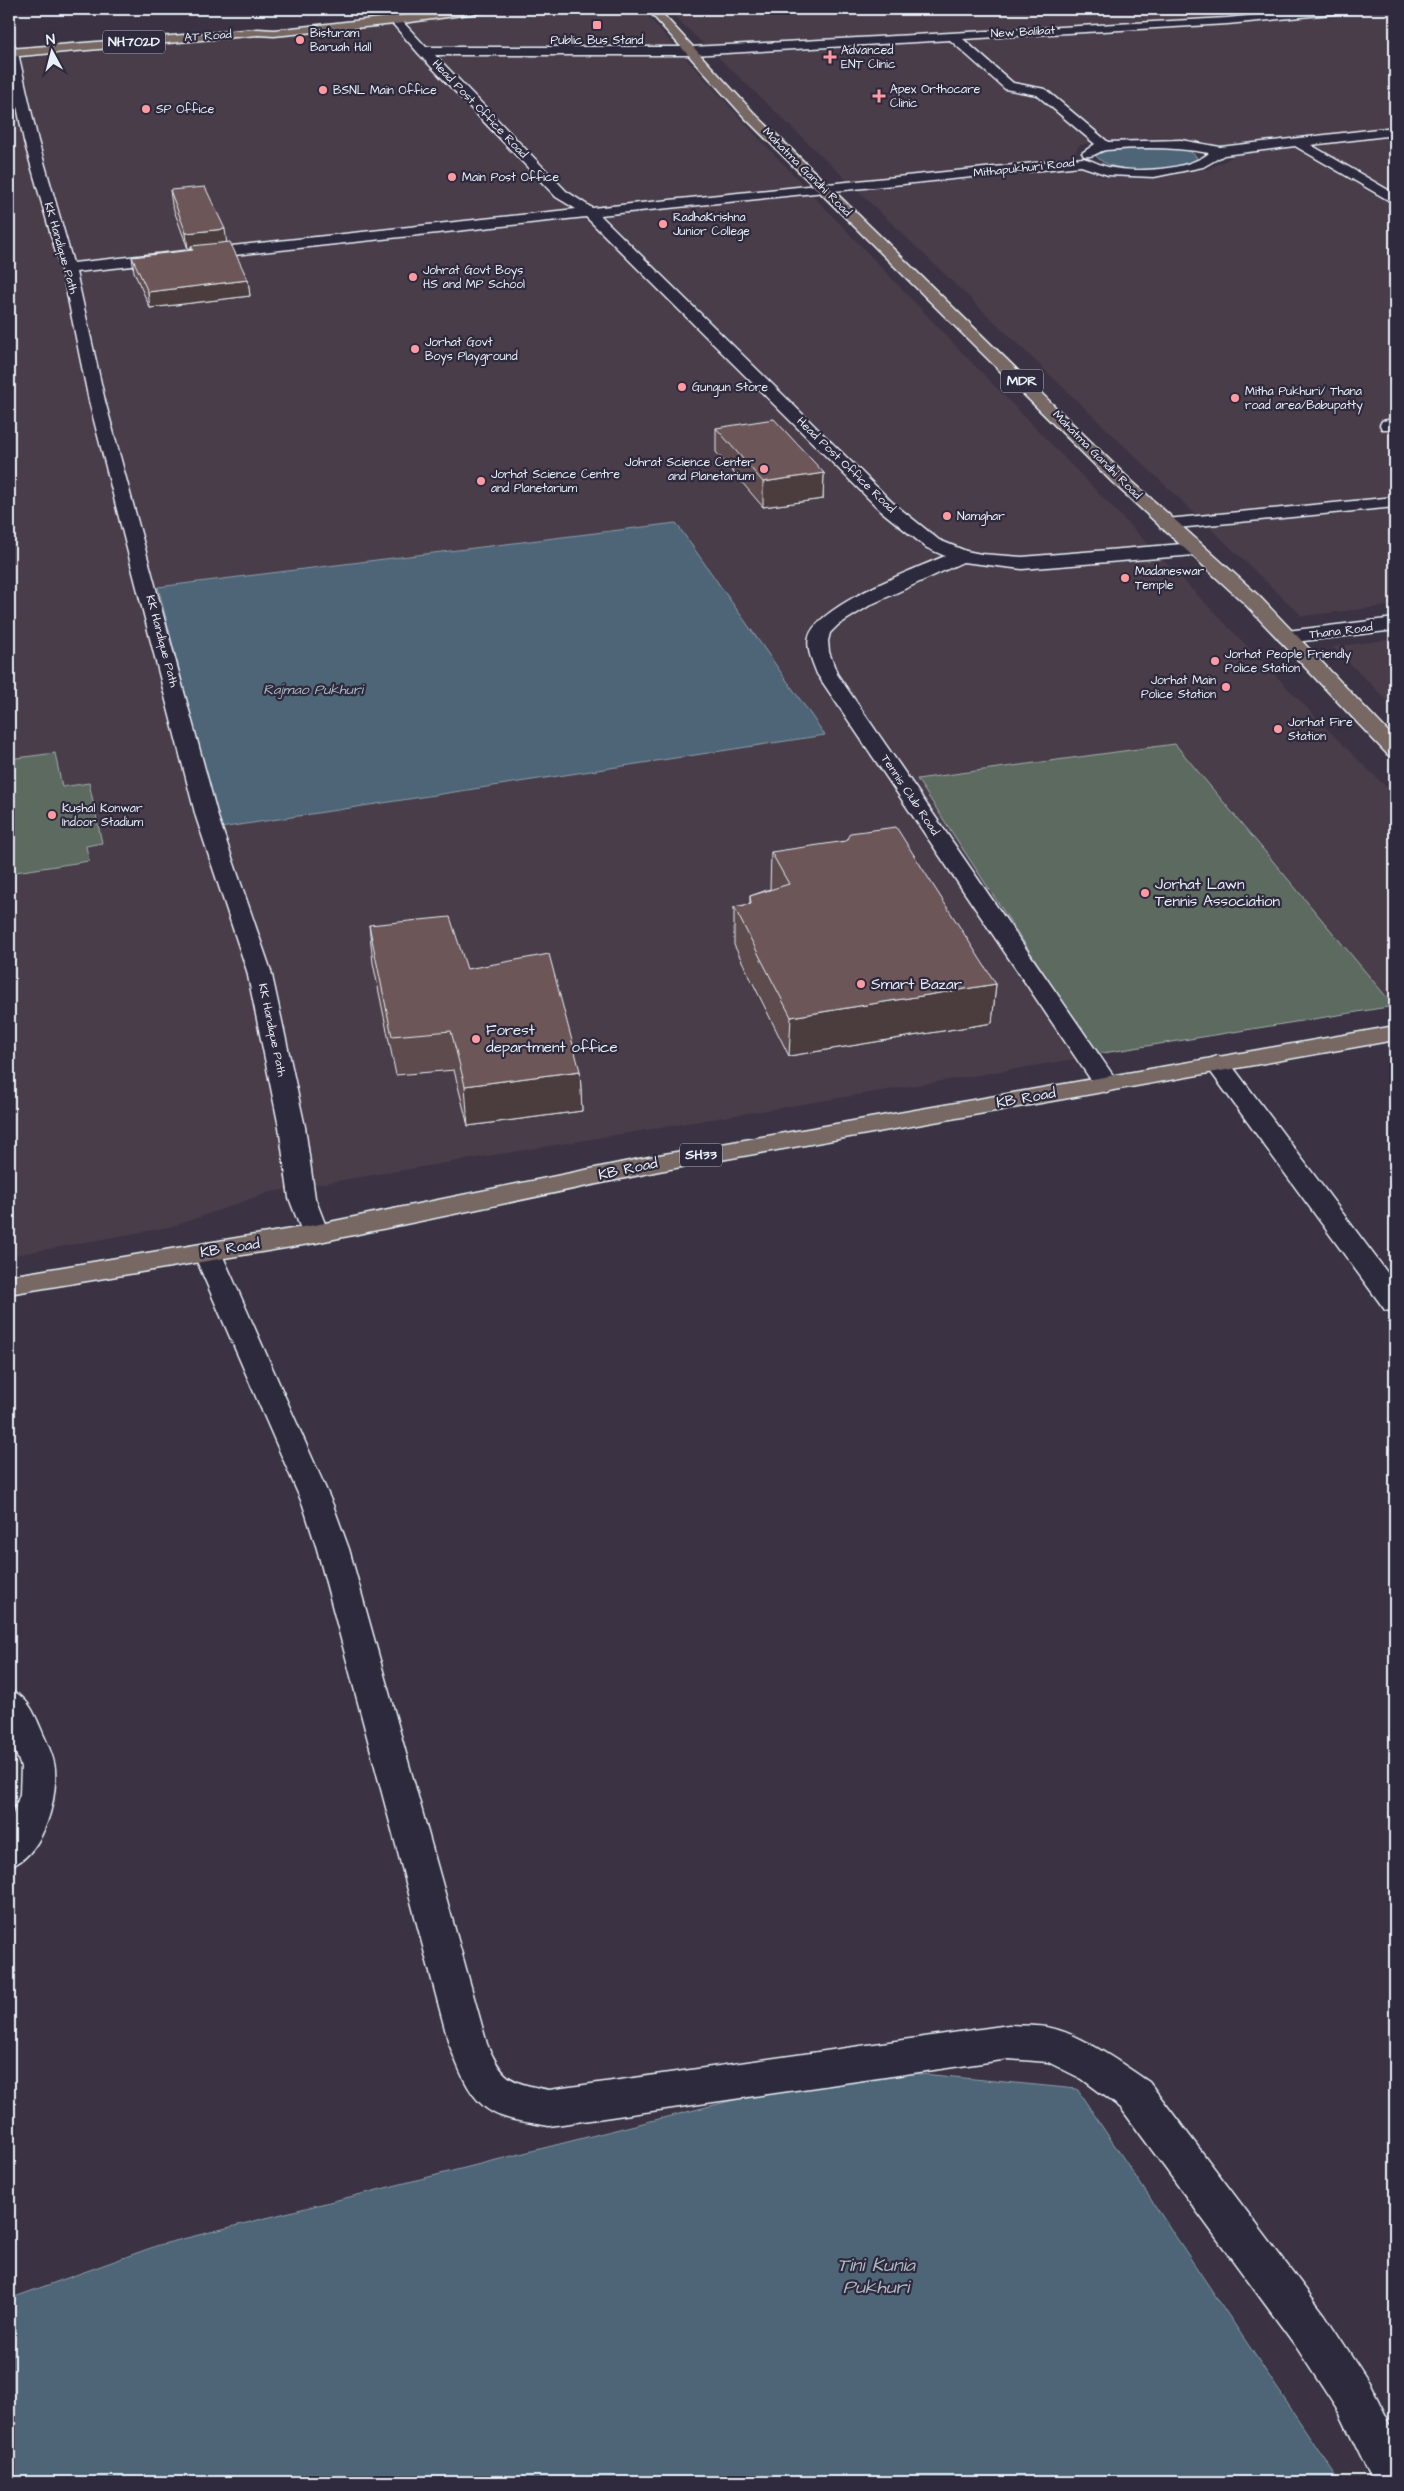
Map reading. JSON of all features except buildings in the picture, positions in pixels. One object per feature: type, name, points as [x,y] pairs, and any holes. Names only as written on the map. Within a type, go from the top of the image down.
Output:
[{"type":"main road","name":"AT Road","points":[[10,50],[258,32],[274,33],[395,15],[454,9]]},
{"type":"main road","name":"AT Road","points":[[395,15],[485,9]]},
{"type":"main road","name":"Mahatma Gandhi Road","points":[[652,9],[692,50],[750,116],[826,189],[902,267],[1167,524],[1251,599],[1395,751]]},
{"type":"main road","name":"KB Road","points":[[9,1285],[315,1234],[660,1163],[1395,1033]]},
{"type":"street","name":"New Balibat","points":[[423,51],[692,50],[1227,21],[1353,9]]},
{"type":"street","name":"Head Post Office Road","points":[[395,15],[423,51],[435,61],[561,194],[572,199],[589,212],[887,506],[933,544],[961,556],[981,560],[1022,562],[1195,549]]},
{"type":"street","name":"Head Post Office Road","points":[[395,15],[447,60],[572,193],[572,199]]},
{"type":"street","points":[[952,36],[1009,86],[1041,92],[1105,146]]},
{"type":"street","name":"KK Handique Path","points":[[10,50],[23,141],[68,268],[97,401],[207,817],[259,970],[292,1127],[302,1198],[315,1234]]},
{"type":"street","name":"Mithapukhuri Road","points":[[68,268],[589,212],[1083,162],[1111,172],[1164,171],[1202,165],[1220,151],[1395,132]]},
{"type":"street","points":[[1297,142],[1395,200]]},
{"type":"street","points":[[1083,162],[1092,151],[1105,146],[1181,144],[1220,151]]},
{"type":"street","points":[[1167,524],[1395,502]]},
{"type":"street","name":"Tennis Club Road","points":[[961,556],[839,614],[822,630],[819,652],[827,674],[1106,1084]]},
{"type":"street","name":"Thana Road","points":[[1287,637],[1395,624]]},
{"type":"street","points":[[1218,1064],[1395,1303]]},
{"type":"street","points":[[207,1252],[318,1505],[333,1550],[468,2044],[482,2076],[506,2100],[549,2108],[1008,2042],[1052,2045],[1096,2067],[1135,2095],[1310,2330],[1355,2399],[1395,2480]]},
{"type":"street","points":[[9,1702],[21,1721],[38,1767],[37,1794],[28,1826],[9,1852]]},
{"type":"shaded area","points":[[497,9],[641,9],[751,130],[951,341],[1335,737],[1395,796],[1395,1006],[270,1192],[174,1226],[9,1256],[9,60],[422,20]]},
{"type":"shaded area","points":[[667,9],[1316,9],[1223,17],[708,48]]},
{"type":"shaded area","points":[[1395,9],[1395,126],[1202,147],[1180,140],[1092,142],[1078,146],[1073,159],[848,181],[717,56],[885,43],[1274,21]]},
{"type":"shaded area","name":"Mitha Pukhuri/ Thana road area/Babupatty","points":[[1395,136],[1395,605],[1302,616],[858,191],[1078,167],[1104,177],[1208,169],[1239,154]]},
{"type":"shaded area","points":[[1395,639],[1395,708],[1333,647]]},
{"type":"green space","name":"Jorhat Lawn Tennis Association","points":[[1175,744],[1394,1006],[1097,1054],[917,779]]},
{"type":"green space","name":"Kushal Konwar Indoor Stadium","points":[[55,753],[62,787],[89,783],[102,843],[86,846],[89,861],[9,873],[9,759]]},
{"type":"water","points":[[1146,147],[1179,147],[1196,156],[1197,162],[1175,168],[1144,170],[1115,166],[1103,162],[1096,156],[1097,151]]},
{"type":"water","name":"Rajmao Pukhuri","points":[[676,523],[825,735],[220,828],[158,587]]},
{"type":"water","name":"Tini Kunia Pukhuri","points":[[861,2068],[1077,2089],[1340,2482],[9,2482],[9,2299],[159,2245]]},
{"type":"place","name":"Public Bus Stand","points":[[597,25]]},
{"type":"place","name":"Bisturam Baruah Hall","points":[[300,40]]},
{"type":"place","name":"Advanced ENT Clinic","points":[[830,57]]},
{"type":"place","name":"BSNL Main Office","points":[[323,90]]},
{"type":"place","name":"Apex Orthocare Clinic","points":[[879,96]]},
{"type":"place","name":"SP Office","points":[[146,109]]},
{"type":"place","name":"Main Post Office","points":[[452,177]]},
{"type":"place","name":"RadhaKrishna Junior College","points":[[663,224]]},
{"type":"place","name":"Johrat Govt Boys HS and MP School","points":[[413,277]]},
{"type":"place","name":"Jorhat Govt Boys Playground","points":[[415,349]]},
{"type":"place","name":"Gungun Store","points":[[682,387]]},
{"type":"place","name":"Mitha Pukhuri/ Thana road area/Babupatty","points":[[1235,398]]},
{"type":"place","name":"Johrat Science Center and Planetarium","points":[[764,469]]},
{"type":"place","name":"Jorhat Science Centre and Planetarium","points":[[481,481]]},
{"type":"place","name":"Namghar","points":[[947,516]]},
{"type":"place","name":"Madaneswar Temple","points":[[1125,578]]},
{"type":"place","name":"Jorhat People Friendly Police Station","points":[[1215,661]]},
{"type":"place","name":"Jorhat Main Police Station","points":[[1226,687]]},
{"type":"place","name":"Jorhat Fire Station","points":[[1278,729]]},
{"type":"place","name":"Kushal Konwar Indoor Stadium","points":[[52,815]]},
{"type":"place","name":"Jorhat Lawn Tennis Association","points":[[1145,893]]},
{"type":"place","name":"Smart Bazar","points":[[861,984]]},
{"type":"place","name":"Forest department office","points":[[476,1039]]}]
